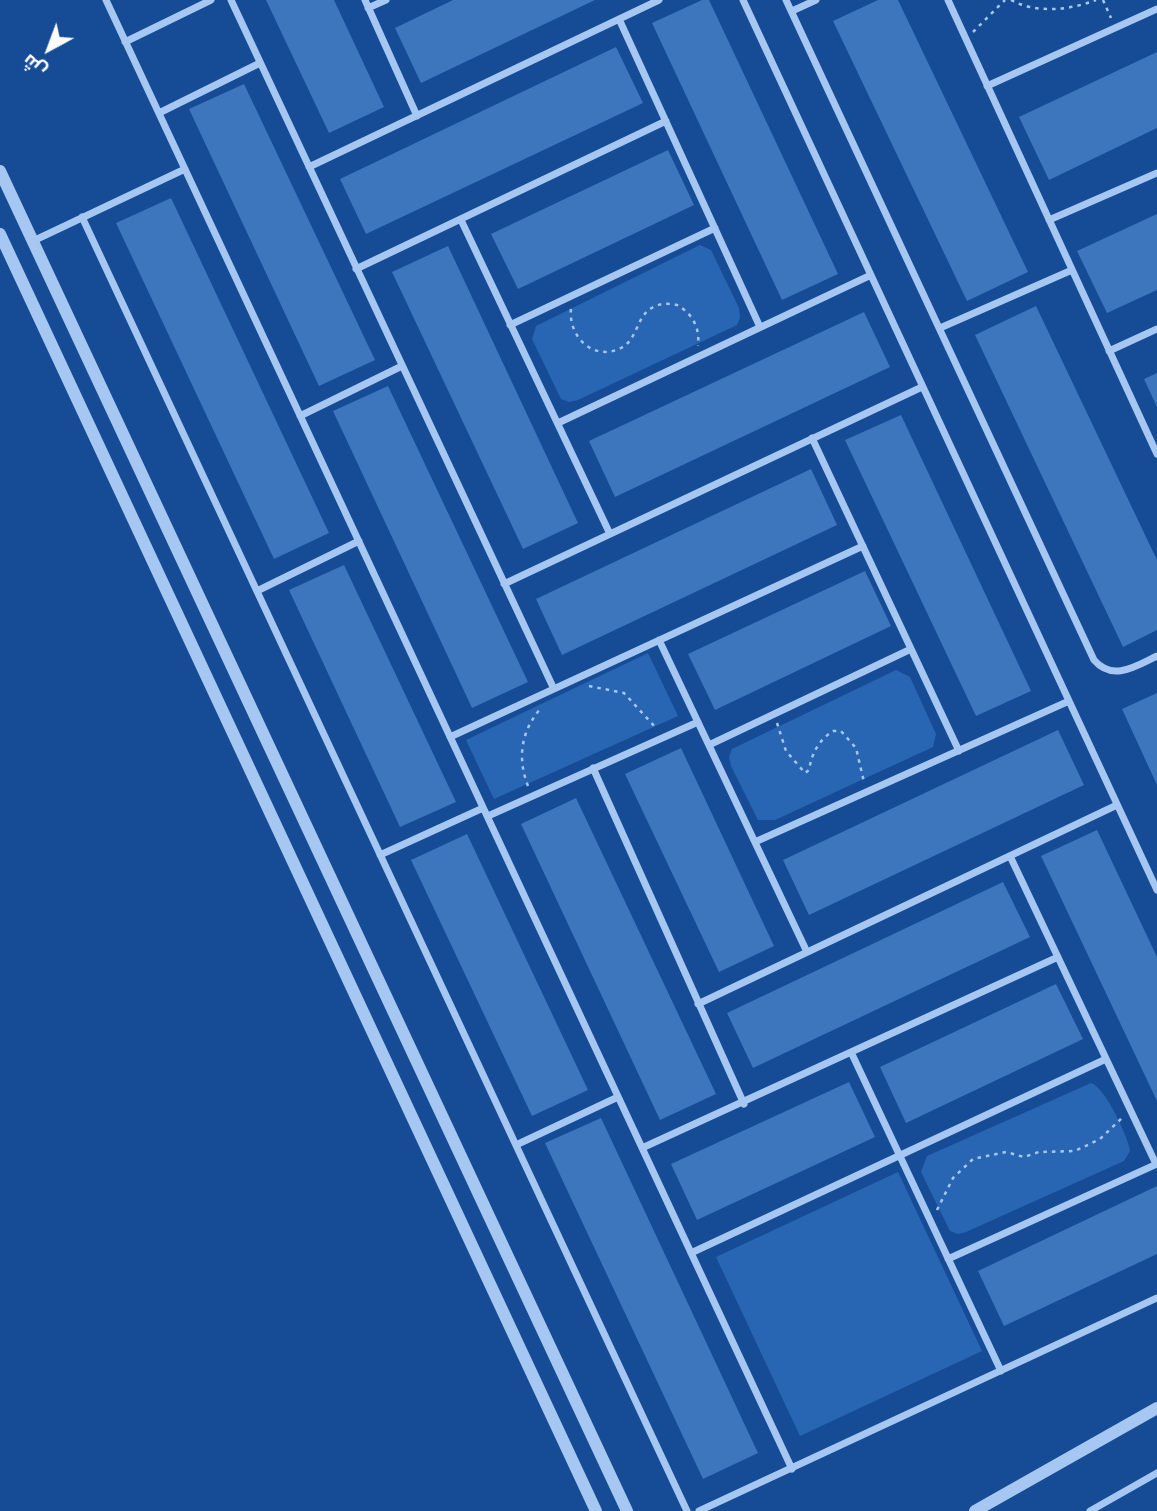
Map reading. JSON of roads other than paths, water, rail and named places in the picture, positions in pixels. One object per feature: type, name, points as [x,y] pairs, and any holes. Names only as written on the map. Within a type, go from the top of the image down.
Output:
[{"type":"street","points":[[106,0],[792,1469]]},
{"type":"street","points":[[125,42],[211,0]]},
{"type":"street","points":[[231,0],[552,687]]},
{"type":"street","points":[[365,0],[417,116]]},
{"type":"street","points":[[369,8],[386,0]]},
{"type":"street","points":[[309,167],[659,0]]},
{"type":"street","points":[[743,0],[1157,890]]},
{"type":"street","points":[[786,0],[1094,660],[1105,669],[1119,672],[1157,656]]},
{"type":"street","points":[[792,11],[816,0]]},
{"type":"street","points":[[948,0],[1157,454]]},
{"type":"street","points":[[987,86],[1157,9]]},
{"type":"street","points":[[619,19],[760,327]]},
{"type":"street","points":[[159,113],[260,63]]},
{"type":"street","points":[[356,269],[666,121]]},
{"type":"street","points":[[33,241],[184,169]]},
{"type":"street","points":[[0,171],[627,1511]]},
{"type":"street","points":[[1049,220],[1157,173]]},
{"type":"street","points":[[82,217],[687,1511]]},
{"type":"street","points":[[461,220],[610,534]]},
{"type":"street","points":[[510,325],[715,228]]},
{"type":"street","points":[[0,234],[596,1511]]},
{"type":"street","points":[[940,328],[1072,270]]},
{"type":"street","points":[[558,423],[871,275]]},
{"type":"street","points":[[1109,351],[1157,329]]},
{"type":"street","points":[[300,416],[402,366]]},
{"type":"street","points":[[504,584],[922,387]]},
{"type":"street","points":[[812,438],[959,751]]},
{"type":"street","points":[[126,503],[149,493]]},
{"type":"street","points":[[257,591],[359,541]]},
{"type":"street","points":[[450,737],[552,687],[863,546]]},
{"type":"street","points":[[659,640],[807,952]]},
{"type":"street","points":[[709,745],[911,649]]},
{"type":"street","points":[[755,842],[1069,701]]},
{"type":"street","points":[[488,816],[698,722]]},
{"type":"street","points":[[593,768],[744,1104]]},
{"type":"street","points":[[698,1004],[1117,805]]},
{"type":"street","points":[[380,855],[483,808]]},
{"type":"street","points":[[948,1259],[1156,1164],[1010,856]]},
{"type":"street","points":[[642,1148],[744,1104],[1058,957]]},
{"type":"street","points":[[851,1052],[1001,1371]]},
{"type":"street","points":[[691,1254],[1106,1059]]},
{"type":"street","points":[[516,1145],[618,1097]]},
{"type":"street","points":[[699,1511],[1157,1297]]},
{"type":"street","points":[[975,1511],[1157,1408]]},
{"type":"street","points":[[1090,1511],[1157,1473]]}]
